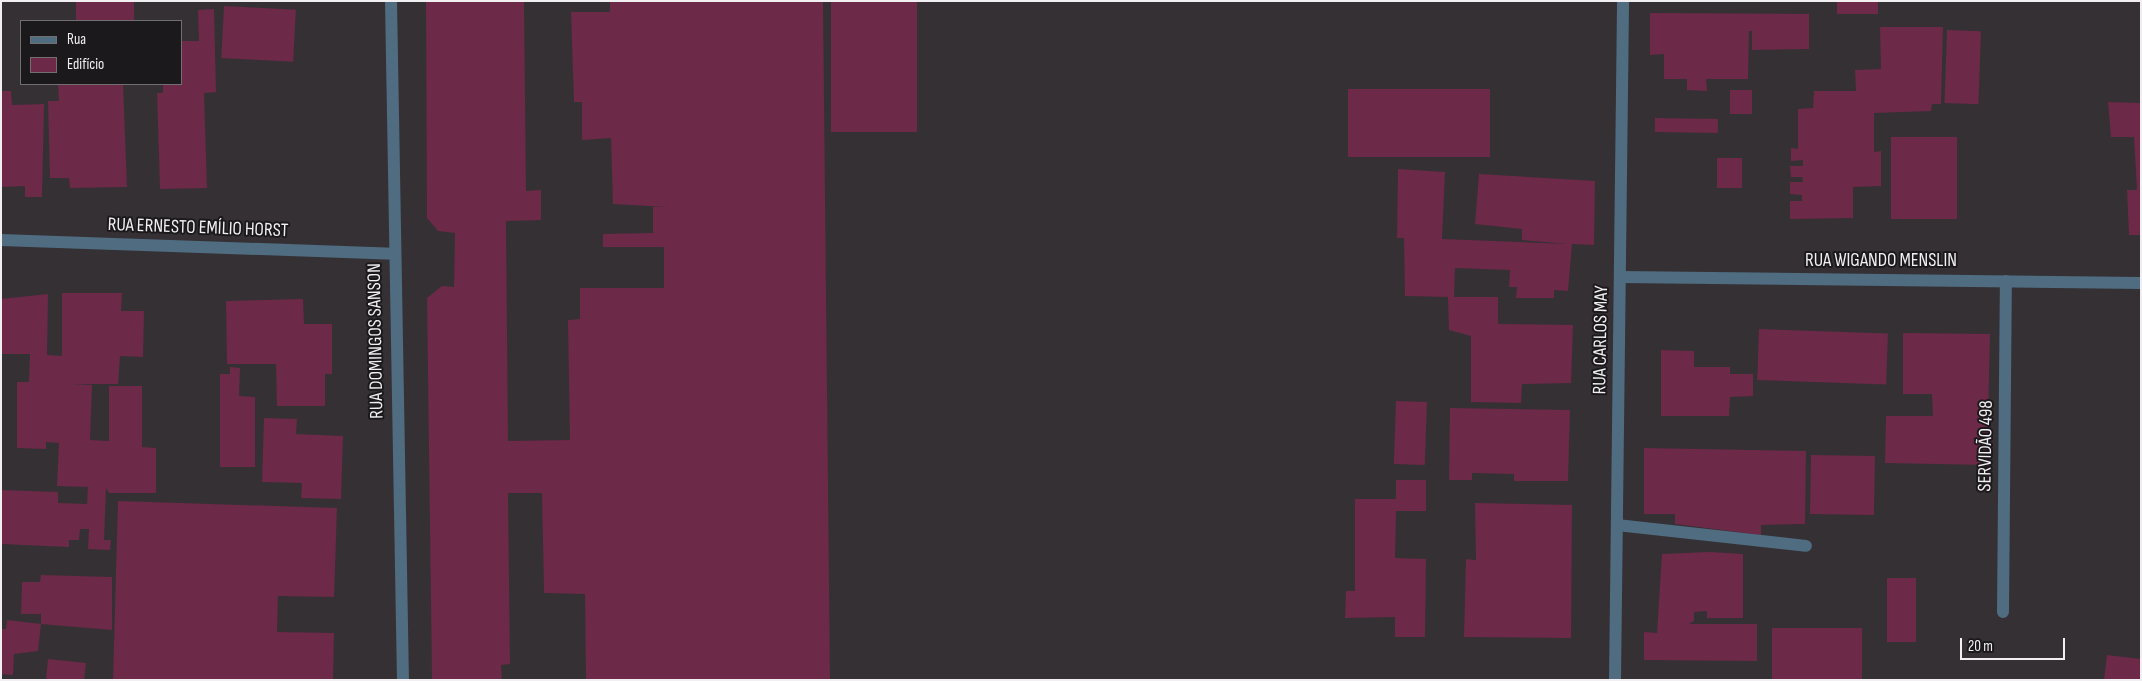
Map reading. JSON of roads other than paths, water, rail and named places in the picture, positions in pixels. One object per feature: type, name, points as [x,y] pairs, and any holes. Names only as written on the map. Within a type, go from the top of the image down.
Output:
[{"type":"street","name":"RUA DOMINGOS SANSON","points":[[391,1],[393,254],[403,680]]},
{"type":"street","name":"RUA CARLOS MAY","points":[[1615,680],[1623,1]]},
{"type":"street","name":"RUA ERNESTO EMÍLIO HORST","points":[[1,240],[393,254]]},
{"type":"street","name":"RUA WIGANDO MENSLIN","points":[[1620,277],[2141,282]]},
{"type":"street","name":"SERVIDÃO 498","points":[[2003,612],[2006,280]]},
{"type":"street","points":[[1617,525],[1806,546]]}]
